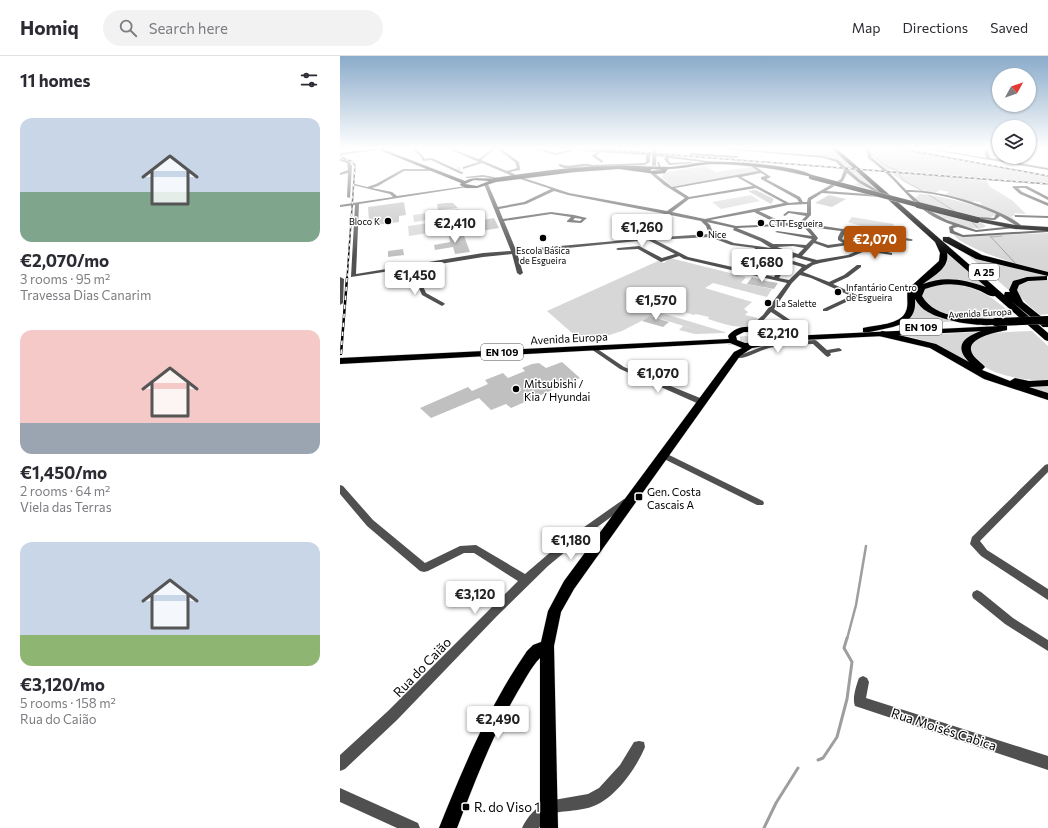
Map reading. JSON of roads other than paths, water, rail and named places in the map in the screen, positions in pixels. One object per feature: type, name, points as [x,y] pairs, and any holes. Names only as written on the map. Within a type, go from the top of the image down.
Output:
[{"type":"highway","name":"A 25","points":[[876,184],[1048,326]]},
{"type":"highway","name":"A 25","points":[[895,193],[1008,304],[1048,338]]},
{"type":"highway","points":[[941,239],[979,257],[1048,274]]},
{"type":"highway","points":[[866,330],[898,321],[908,315],[910,309],[910,294],[912,289],[938,268],[944,261],[941,239]]},
{"type":"highway","points":[[1025,306],[1014,290],[1016,282],[1027,279],[1048,278]]},
{"type":"highway","points":[[1000,325],[943,316],[923,305],[918,299],[918,293],[922,288],[932,284],[958,283],[982,288],[1008,304]]},
{"type":"highway","points":[[1000,325],[969,340],[966,347],[969,356],[981,368],[1005,379],[1029,384],[1048,383]]},
{"type":"highway","points":[[882,334],[933,346],[994,380],[1048,397]]},
{"type":"main road","points":[[470,184],[477,187],[482,184]]},
{"type":"main road","points":[[843,184],[978,219],[1017,226],[1048,229]]},
{"type":"main road","name":"Avenida Europa","points":[[733,345],[740,330],[761,328],[772,335],[848,333],[882,334],[1048,320]]},
{"type":"main road","name":"Avenida Europa","points":[[848,333],[866,330],[1000,325],[1048,326]]},
{"type":"main road","points":[[761,328],[766,338],[764,343]]},
{"type":"main road","points":[[663,342],[673,337],[749,347],[764,343],[848,333]]},
{"type":"main road","points":[[663,342],[675,346],[733,345]]},
{"type":"main road","name":"Avenida Europa","points":[[340,361],[593,348],[663,342]]},
{"type":"main road","name":"Avenida Europa","points":[[340,357],[663,342]]},
{"type":"main road","points":[[549,828],[547,646],[555,611],[569,585],[702,402],[733,345]]},
{"type":"main road","points":[[448,828],[493,718],[532,656],[538,650],[547,646]]},
{"type":"street","points":[[347,184],[349,197]]},
{"type":"street","points":[[369,187],[375,184]]},
{"type":"street","points":[[340,205],[455,184]]},
{"type":"street","points":[[340,205],[456,184]]},
{"type":"street","points":[[487,184],[514,252],[520,273]]},
{"type":"street","points":[[536,184],[553,190],[669,212],[698,218],[708,222],[741,228],[782,224],[802,224],[845,229],[879,236],[911,240]]},
{"type":"street","points":[[668,184],[671,188],[688,198]]},
{"type":"street","points":[[671,188],[693,184]]},
{"type":"street","points":[[752,184],[788,204]]},
{"type":"street","points":[[773,184],[799,198],[802,203]]},
{"type":"street","points":[[802,224],[808,214],[808,203],[811,196],[836,184]]},
{"type":"street","points":[[864,184],[881,194]]},
{"type":"street","points":[[899,184],[911,198],[928,212],[956,226],[976,231],[1017,226]]},
{"type":"street","points":[[903,184],[916,190],[981,206],[999,214],[1017,226]]},
{"type":"street","points":[[355,185],[391,193],[395,196]]},
{"type":"street","points":[[1048,199],[1023,186],[1014,187],[1021,194],[1048,206]]},
{"type":"street","points":[[669,212],[688,198],[757,187]]},
{"type":"street","points":[[497,208],[525,203],[553,190]]},
{"type":"street","points":[[905,190],[916,190]]},
{"type":"street","points":[[905,190],[928,193]]},
{"type":"street","points":[[819,192],[881,194]]},
{"type":"street","points":[[1033,192],[1048,194]]},
{"type":"street","points":[[911,198],[912,195],[921,193]]},
{"type":"street","points":[[357,203],[353,276],[482,255],[648,239],[712,235],[728,243],[778,250]]},
{"type":"street","points":[[708,222],[754,210],[788,204],[808,203]]},
{"type":"street","points":[[754,210],[770,218],[775,218],[782,224]]},
{"type":"street","points":[[785,215],[788,212],[808,214]]},
{"type":"street","points":[[502,220],[551,213],[574,216]]},
{"type":"street","points":[[978,219],[995,219],[999,214]]},
{"type":"street","points":[[1017,216],[1048,217]]},
{"type":"street","points":[[939,217],[975,229],[984,229],[988,226],[978,219]]},
{"type":"street","points":[[708,222],[712,235]]},
{"type":"street","points":[[802,224],[812,231],[814,240]]},
{"type":"street","points":[[762,240],[779,230],[776,225]]},
{"type":"street","points":[[956,226],[951,227],[952,232],[963,236],[1048,229]]},
{"type":"street","points":[[735,228],[762,240],[778,250],[817,262]]},
{"type":"street","points":[[845,229],[840,239],[848,244],[864,250],[890,254]]},
{"type":"street","points":[[772,235],[814,240],[828,247],[848,244]]},
{"type":"street","points":[[761,328],[770,309],[790,282],[806,267],[817,262],[864,250],[879,236]]},
{"type":"street","points":[[648,239],[678,255],[747,273],[790,282]]},
{"type":"street","points":[[771,270],[782,261],[796,256],[808,247],[814,240]]},
{"type":"street","points":[[771,246],[788,245],[808,247]]},
{"type":"street","points":[[618,249],[639,247],[661,260],[678,255]]},
{"type":"street","points":[[747,273],[758,248]]},
{"type":"street","points":[[758,256],[789,261],[806,267]]},
{"type":"street","points":[[771,270],[773,259]]},
{"type":"street","points":[[829,284],[846,276],[859,266]]},
{"type":"street","points":[[412,267],[424,294],[442,304]]},
{"type":"street","points":[[771,270],[780,273],[775,279]]},
{"type":"street","points":[[799,273],[856,296],[825,310]]},
{"type":"street","points":[[340,302],[341,279]]},
{"type":"street","points":[[770,309],[799,328]]},
{"type":"street","points":[[733,345],[743,357],[754,350],[773,345],[815,342],[827,353],[839,350]]},
{"type":"street","points":[[593,348],[622,368],[702,402]]},
{"type":"street","points":[[663,454],[760,503]]},
{"type":"street","points":[[1047,592],[984,553],[975,544],[975,540],[1048,467]]},
{"type":"street","points":[[340,488],[370,523],[424,568],[463,549],[476,549],[526,580]]},
{"type":"street","name":"Rua do Caião","points":[[340,764],[401,709],[546,561],[634,496]]},
{"type":"street","points":[[977,595],[1009,621],[1048,646]]},
{"type":"street","name":"Rua Moisés Cabica","points":[[863,682],[859,702],[1048,763]]},
{"type":"street","points":[[529,828],[548,808],[590,801],[604,793],[625,770],[639,746]]},
{"type":"street","points":[[340,795],[413,828]]},
{"type":"waterway","points":[[910,184],[924,192]]},
{"type":"waterway","points":[[929,195],[956,212]]},
{"type":"waterway","points":[[970,220],[978,228]]},
{"type":"waterway","points":[[990,236],[1017,265]]},
{"type":"waterway","points":[[991,237],[1002,236]]},
{"type":"waterway","points":[[847,639],[856,605],[866,546]]},
{"type":"waterway","points":[[818,760],[823,758],[837,737],[847,699],[852,662],[844,648],[847,638]]},
{"type":"waterway","points":[[764,828],[776,803],[798,768]]},
{"type":"tunnel","points":[[728,341],[771,339]]},
{"type":"railway","points":[[347,279],[354,184]]},
{"type":"railway","points":[[341,354],[347,278]]},
{"type":"place","name":"Bloco K","points":[[388,221]]},
{"type":"place","name":"CTT Esgueira","points":[[761,223]]},
{"type":"place","name":"Nice","points":[[700,234]]},
{"type":"place","name":"Escola Básica de Esgueira","points":[[543,238]]},
{"type":"place","name":"Infantário Centro de Esgueira","points":[[838,292]]},
{"type":"place","name":"La Salette","points":[[768,303]]},
{"type":"place","name":"Mitsubishi / Kia / Hyundai","points":[[516,389]]},
{"type":"place","name":"Gen. Costa Cascais A","points":[[639,497]]},
{"type":"place","name":"R. do Viso 1","points":[[466,807]]}]
